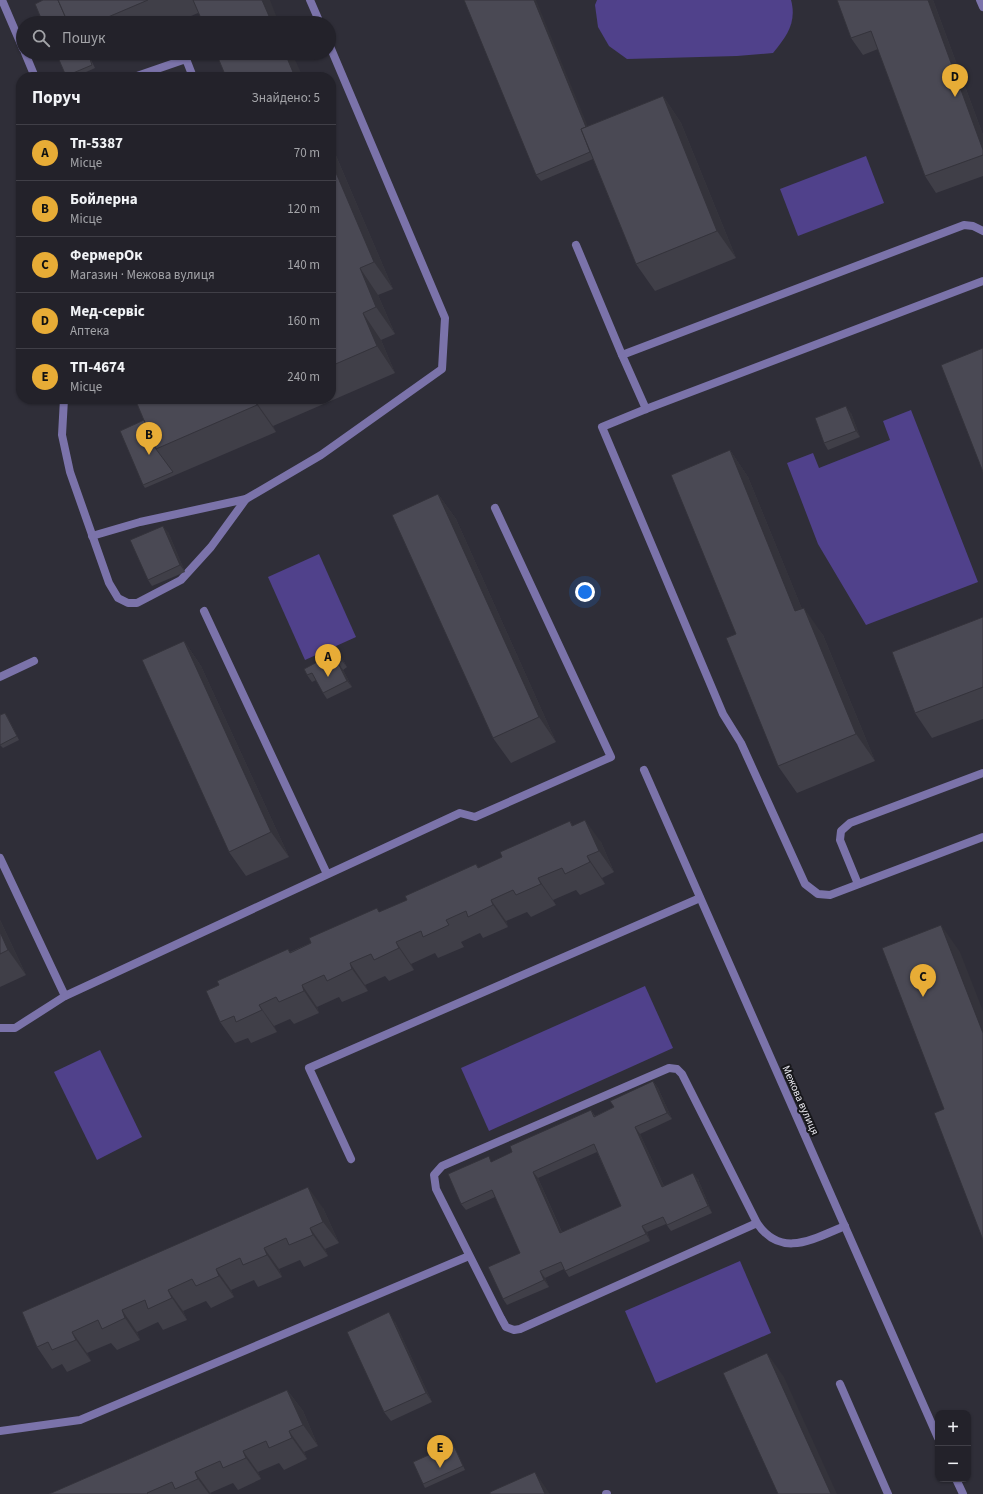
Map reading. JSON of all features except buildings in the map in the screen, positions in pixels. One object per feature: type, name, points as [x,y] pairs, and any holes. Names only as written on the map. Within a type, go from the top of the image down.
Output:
[{"type":"street","points":[[2,0],[16,33]]},
{"type":"street","points":[[310,0],[317,16]]},
{"type":"street","points":[[980,0],[983,7]]},
{"type":"street","points":[[28,60],[33,72]]},
{"type":"street","points":[[148,72],[183,60]]},
{"type":"street","points":[[186,60],[191,72]]},
{"type":"street","points":[[92,536],[140,522],[246,499],[321,455],[442,369],[445,318],[336,60]]},
{"type":"street","points":[[622,355],[964,226],[974,226],[983,223]]},
{"type":"street","points":[[974,226],[983,231]]},
{"type":"street","points":[[576,245],[646,409]]},
{"type":"street","points":[[983,281],[646,409],[602,428],[723,714],[741,743],[805,884],[818,894],[830,895],[983,837]]},
{"type":"street","points":[[64,404],[62,435],[70,472],[108,583],[118,598],[128,603],[137,603],[181,580],[211,547],[246,499]]},
{"type":"street","points":[[0,1028],[15,1028],[65,996],[460,813],[475,817],[611,757],[495,508]]},
{"type":"street","points":[[204,611],[327,874]]},
{"type":"street","points":[[0,677],[34,661]]},
{"type":"street","name":"Межова вулиця","points":[[644,770],[935,1431]]},
{"type":"street","points":[[858,884],[840,840],[841,831],[850,823],[983,773]]},
{"type":"street","points":[[0,858],[65,996]]},
{"type":"street","points":[[351,1159],[309,1068],[700,898]]},
{"type":"street","points":[[757,1223],[520,1329],[514,1330],[506,1327],[469,1256],[434,1180],[436,1172],[442,1166],[669,1068],[677,1069],[682,1074],[757,1223],[764,1233],[785,1243],[805,1243],[844,1226]]},
{"type":"street","points":[[0,1431],[80,1420],[469,1256]]},
{"type":"street","points":[[840,1384],[888,1494]]},
{"type":"street","points":[[957,1482],[963,1494]]},
{"type":"shaded area","points":[[597,0],[791,0],[793,15],[790,28],[783,41],[773,53],[737,56],[627,59],[609,46],[598,27],[595,5]]},
{"type":"shaded area","points":[[866,156],[884,203],[798,236],[780,189]]},
{"type":"shaded area","points":[[911,410],[978,582],[866,625],[818,544],[787,463],[813,453],[819,468],[890,440],[883,421]]},
{"type":"shaded area","points":[[319,554],[356,637],[305,660],[268,577]]},
{"type":"shaded area","points":[[645,986],[673,1048],[489,1131],[461,1068]]},
{"type":"shaded area","points":[[100,1050],[142,1137],[97,1160],[54,1072]]},
{"type":"shaded area","points":[[740,1261],[771,1333],[656,1383],[625,1311]]},
{"type":"place","name":"Мед-сервіс","points":[[955,97]]},
{"type":"place","name":"Бойлерна","points":[[149,455]]},
{"type":"place","name":"Тп-5387","points":[[328,677]]},
{"type":"place","name":"ФермерОк","points":[[923,997]]},
{"type":"place","name":"ТП-4674","points":[[440,1468]]}]
